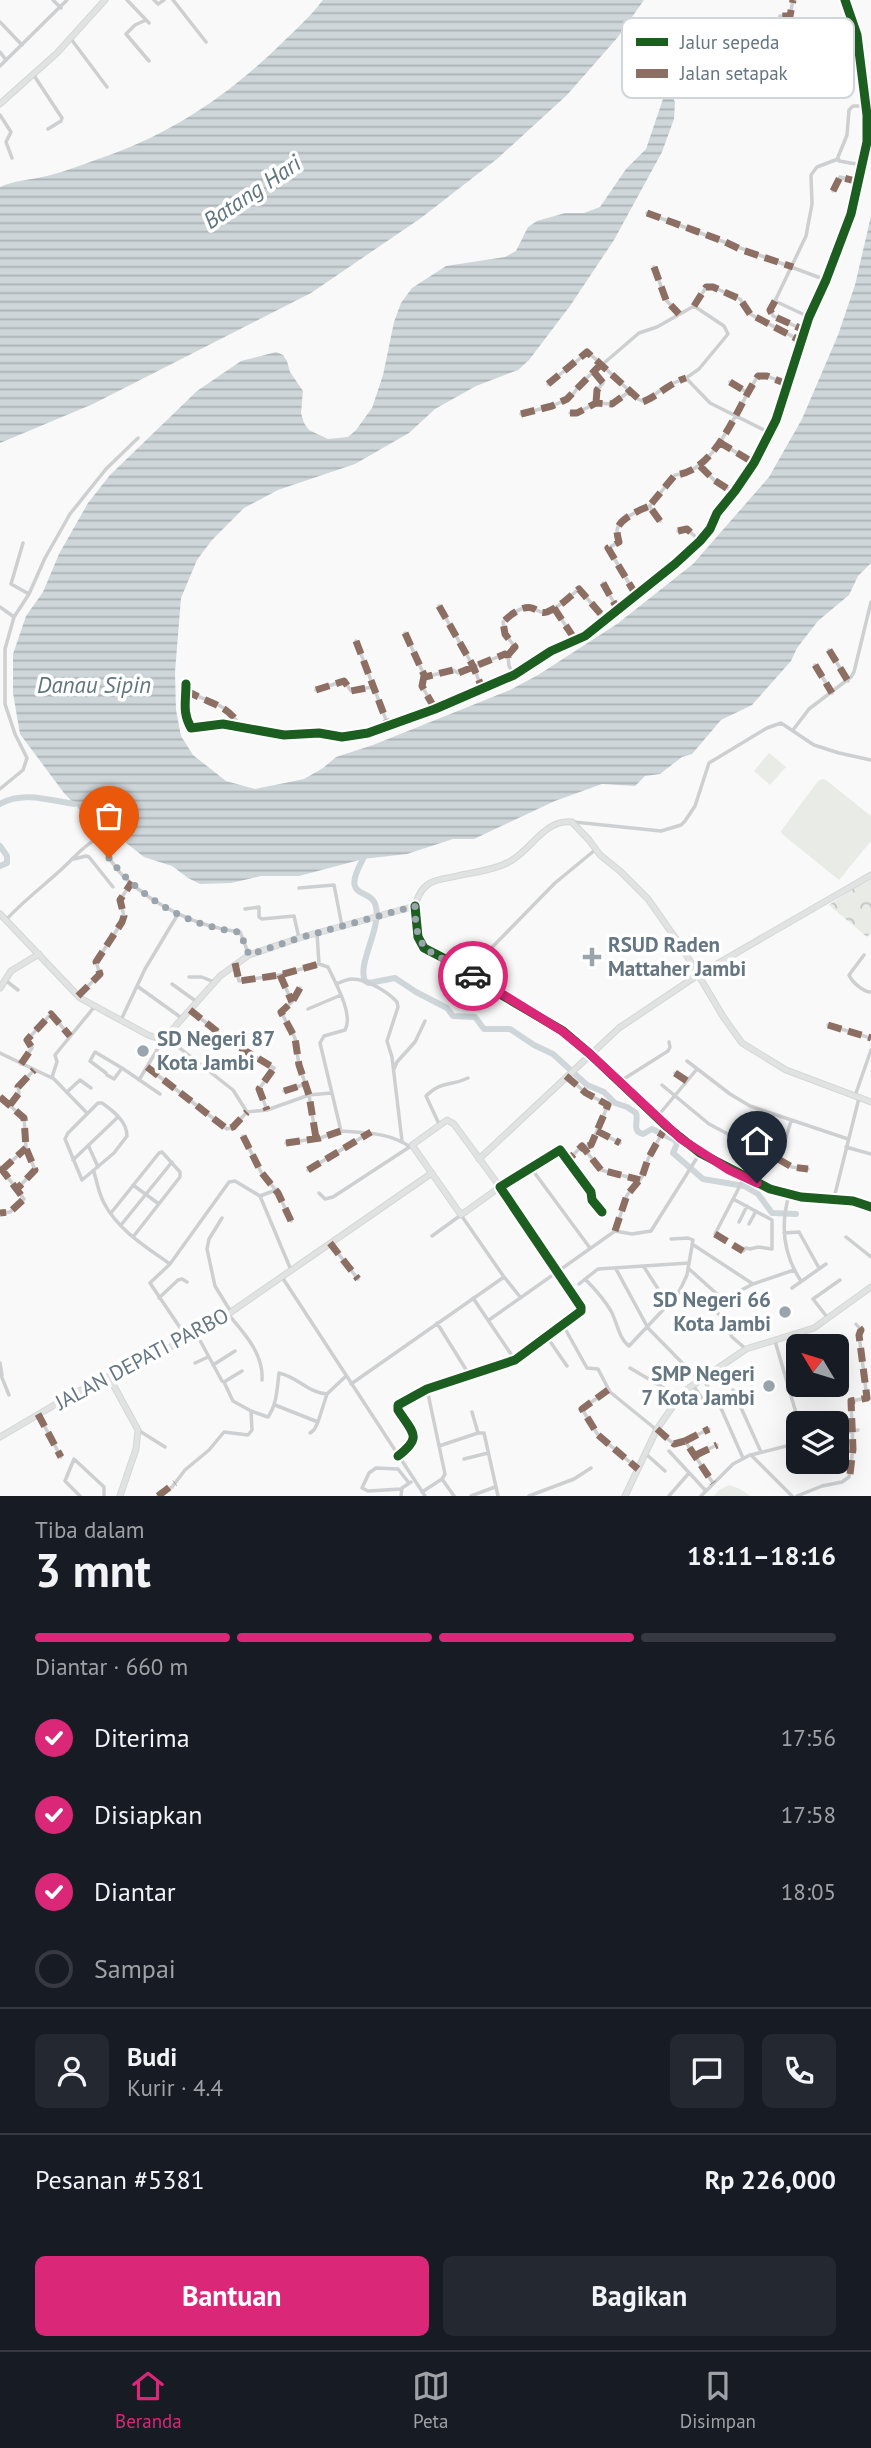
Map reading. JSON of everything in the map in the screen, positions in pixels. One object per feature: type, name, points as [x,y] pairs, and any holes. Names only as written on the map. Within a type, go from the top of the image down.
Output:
[{"type":"street","points":[[53,0],[61,8]]},
{"type":"street","points":[[0,66],[67,0]]},
{"type":"street","points":[[0,104],[71,39],[105,0]]},
{"type":"street","points":[[127,0],[147,21],[135,25],[126,34],[149,61]]},
{"type":"street","points":[[154,0],[158,4],[164,0]]},
{"type":"street","points":[[173,0],[206,42]]},
{"type":"street","points":[[779,18],[792,14],[793,0]]},
{"type":"street","points":[[845,0],[850,18]]},
{"type":"street","points":[[0,22],[22,45]]},
{"type":"street","points":[[186,684],[184,713],[191,728],[239,725],[284,735],[319,733],[336,737],[368,733],[435,709],[514,675],[551,651],[576,641],[606,620],[700,541],[754,463],[776,420],[804,330],[850,215],[867,142],[867,106],[854,28]]},
{"type":"street","points":[[71,39],[107,87]]},
{"type":"street","points":[[0,51],[6,60]]},
{"type":"street","points":[[33,74],[62,118],[48,129]]},
{"type":"street","points":[[838,159],[847,135],[849,110],[853,106],[867,106]]},
{"type":"street","points":[[0,115],[11,132],[6,142],[12,158]]},
{"type":"street","points":[[804,330],[773,316],[769,310],[793,267],[809,223],[812,204],[811,175],[817,167],[838,159],[862,165]]},
{"type":"street","points":[[833,191],[840,177],[859,182]]},
{"type":"street","points":[[647,213],[826,280]]},
{"type":"street","points":[[654,267],[666,300],[679,314]]},
{"type":"street","points":[[521,414],[567,399],[601,364],[639,333],[657,327],[694,306],[706,287],[711,286],[740,299],[750,314],[801,341]]},
{"type":"street","points":[[775,301],[809,317]]},
{"type":"street","points":[[548,384],[587,352],[645,402],[666,386],[686,378],[705,364],[728,332],[724,326],[694,306]]},
{"type":"street","points":[[594,372],[603,383],[597,390],[596,403]]},
{"type":"street","points":[[636,595],[608,548],[618,542],[617,530],[620,524],[637,511],[650,506],[674,475],[683,475],[700,466],[719,442],[760,375],[787,384]]},
{"type":"street","points":[[686,378],[710,403],[770,433]]},
{"type":"street","points":[[730,382],[748,393]]},
{"type":"street","points":[[570,413],[577,413],[596,403],[612,404],[630,391]]},
{"type":"street","points":[[0,789],[23,770],[27,758],[5,704],[2,663],[14,617],[29,594],[45,558],[70,514],[106,469],[138,438]]},
{"type":"street","points":[[719,442],[754,463]]},
{"type":"street","points":[[700,466],[714,480],[734,493]]},
{"type":"street","points":[[650,506],[660,521]]},
{"type":"street","points":[[678,531],[687,529],[700,541]]},
{"type":"street","points":[[23,543],[11,584],[29,594]]},
{"type":"street","points":[[603,583],[618,610]]},
{"type":"street","points":[[424,677],[453,670],[458,673],[508,654],[516,647],[505,634],[504,620],[524,608],[531,607],[543,613],[579,589],[606,620]]},
{"type":"street","points":[[793,730],[803,714],[848,681],[854,672],[871,602]]},
{"type":"street","points":[[439,606],[473,666],[482,688]]},
{"type":"street","points":[[0,607],[14,617]]},
{"type":"street","points":[[554,608],[576,641]]},
{"type":"street","points":[[866,620],[871,625]]},
{"type":"street","points":[[405,634],[424,677],[422,686],[435,709]]},
{"type":"street","points":[[356,641],[388,725]]},
{"type":"street","points":[[829,650],[848,681]]},
{"type":"street","points":[[508,654],[509,666],[514,675]]},
{"type":"street","points":[[815,665],[832,693]]},
{"type":"street","points":[[316,690],[344,681],[351,691],[372,687]]},
{"type":"street","points":[[186,690],[226,709],[239,725]]},
{"type":"street","points":[[871,760],[839,754],[814,745],[781,723],[767,728],[709,763],[691,814],[685,821],[670,829],[641,830],[612,824],[560,822],[550,827],[527,850],[508,863],[429,884],[415,906],[418,937],[424,948],[468,972],[562,1031],[657,1116],[663,1130],[744,1180],[789,1195],[834,1198],[871,1207]]},
{"type":"street","points":[[572,822],[595,850],[630,880],[648,900],[729,1026],[750,1050],[804,1078],[871,1102]]},
{"type":"street","points":[[6,920],[78,852],[97,841],[132,883],[178,914],[215,929],[240,932],[249,955]]},
{"type":"street","points":[[468,972],[555,883],[595,850]]},
{"type":"street","points":[[72,860],[89,857],[113,887]]},
{"type":"street","points":[[479,1159],[618,1028],[698,975],[871,875]]},
{"type":"street","points":[[78,996],[100,974],[96,962],[122,922],[124,916],[120,900],[132,883]]},
{"type":"street","points":[[299,888],[334,885],[342,927]]},
{"type":"street","points":[[139,1080],[165,1039],[214,982],[235,963],[249,955],[299,938],[415,906]]},
{"type":"street","points":[[244,909],[259,907],[262,919],[294,916],[299,938]]},
{"type":"street","points":[[0,914],[78,996],[148,1035],[165,1039],[233,1090],[247,1112]]},
{"type":"street","points":[[121,1020],[145,969],[178,914]]},
{"type":"street","points":[[317,933],[319,964]]},
{"type":"street","points":[[0,988],[11,971],[39,954]]},
{"type":"street","points":[[864,956],[849,975],[852,981],[871,992]]},
{"type":"street","points":[[235,963],[239,981],[280,975],[319,964],[327,965],[341,995],[348,1026],[342,1032],[324,1036],[320,1043],[341,1131]]},
{"type":"street","points":[[280,975],[292,1002]]},
{"type":"street","points":[[189,976],[214,982]]},
{"type":"street","points":[[336,984],[348,979],[358,980],[390,995],[397,1002],[398,1007],[387,1038],[402,1141]]},
{"type":"street","points":[[5,980],[19,990]]},
{"type":"street","points":[[173,984],[197,1002]]},
{"type":"street","points":[[137,986],[183,1019]]},
{"type":"street","points":[[300,988],[292,1002],[281,1012],[295,1038],[316,1138]]},
{"type":"street","points":[[307,1009],[341,995]]},
{"type":"street","points":[[52,1078],[57,1062],[55,1055],[95,1006]]},
{"type":"street","points":[[190,1010],[229,1041],[274,1068],[259,1089],[267,1110]]},
{"type":"street","points":[[21,1064],[32,1048],[27,1040],[51,1014],[70,1036]]},
{"type":"street","points":[[393,1071],[397,1062],[415,1042],[425,1021]]},
{"type":"street","points":[[828,1025],[871,1038]]},
{"type":"street","points":[[620,1082],[668,1051],[669,1042]]},
{"type":"street","points":[[834,1198],[857,1097],[871,1050]]},
{"type":"street","points":[[122,1068],[114,1079],[90,1061],[95,1052],[122,1068],[160,1094]]},
{"type":"street","points":[[0,1053],[52,1078],[68,1091],[87,1113]]},
{"type":"street","points":[[687,1061],[743,1102],[848,1139]]},
{"type":"street","points":[[147,1066],[227,1129],[233,1127],[247,1112],[267,1110],[309,1095],[331,1093]]},
{"type":"street","points":[[657,1116],[697,1069]]},
{"type":"street","points":[[10,1105],[19,1093],[18,1087],[34,1070]]},
{"type":"street","points":[[675,1073],[687,1081]]},
{"type":"street","points":[[567,1075],[586,1093],[608,1105],[591,1145],[581,1146],[569,1159]]},
{"type":"street","points":[[440,1126],[426,1096],[442,1083],[455,1083],[468,1078]]},
{"type":"street","points":[[68,1091],[80,1080],[91,1088]]},
{"type":"street","points":[[284,1091],[306,1084]]},
{"type":"street","points":[[662,1085],[718,1130],[792,1167],[808,1169]]},
{"type":"street","points":[[0,1097],[24,1118],[26,1148],[35,1170],[17,1189]]},
{"type":"street","points":[[102,1103],[126,1127],[127,1136],[120,1147],[82,1180],[66,1136],[87,1113],[102,1103]]},
{"type":"street","points":[[73,1160],[118,1117]]},
{"type":"street","points":[[319,1194],[325,1199],[333,1198],[447,1120],[452,1122],[500,1187],[582,1309],[515,1360],[427,1389],[397,1406],[414,1440],[411,1447],[398,1456]]},
{"type":"street","points":[[778,1159],[791,1121]]},
{"type":"street","points":[[489,1320],[615,1231],[627,1195],[640,1180],[663,1130]]},
{"type":"street","points":[[286,1143],[341,1131],[371,1132],[411,1146],[521,1298]]},
{"type":"street","points":[[597,1131],[620,1143]]},
{"type":"street","points":[[308,1170],[371,1132]]},
{"type":"street","points":[[243,1136],[261,1172],[276,1190],[291,1221]]},
{"type":"street","points":[[88,1146],[98,1167]]},
{"type":"street","points":[[584,1147],[601,1170],[640,1180]]},
{"type":"street","points":[[846,1147],[871,1154]]},
{"type":"street","points":[[0,1213],[10,1213],[23,1202],[22,1195],[1,1168],[26,1148]]},
{"type":"street","points":[[432,1236],[500,1187],[558,1150],[569,1159],[601,1212]]},
{"type":"street","points":[[111,1213],[160,1152],[172,1162],[180,1172],[180,1177],[133,1237]]},
{"type":"street","points":[[615,1231],[632,1234],[651,1231],[700,1153]]},
{"type":"street","points":[[121,1225],[172,1162]]},
{"type":"street","points":[[531,1168],[590,1248]]},
{"type":"street","points":[[94,1172],[103,1200],[111,1213],[133,1237],[170,1264]]},
{"type":"street","name":"JALAN DEPATI PARBO","points":[[0,1437],[38,1414],[187,1338],[229,1313],[432,1173]]},
{"type":"street","points":[[715,1234],[744,1180]]},
{"type":"street","points":[[187,1338],[150,1283],[170,1264],[229,1182],[235,1181],[260,1196],[291,1270]]},
{"type":"street","points":[[133,1185],[159,1204]]},
{"type":"street","points":[[260,1196],[276,1190]]},
{"type":"street","points":[[789,1195],[784,1219],[786,1254],[801,1281]]},
{"type":"street","points":[[734,1200],[772,1220],[772,1248],[747,1248],[743,1251]]},
{"type":"street","points":[[739,1222],[747,1206]]},
{"type":"street","points":[[749,1224],[756,1211]]},
{"type":"street","points":[[222,1218],[209,1239],[207,1249],[215,1286],[229,1313],[259,1357],[262,1381]]},
{"type":"street","points":[[784,1233],[796,1231],[800,1234],[819,1268]]},
{"type":"street","points":[[846,1237],[871,1257]]},
{"type":"street","points":[[585,1279],[613,1314],[627,1346],[631,1345],[669,1306],[683,1286],[689,1266],[691,1238],[671,1239]]},
{"type":"street","points":[[330,1243],[358,1279]]},
{"type":"street","points":[[692,1244],[753,1284]]},
{"type":"street","points":[[792,1287],[826,1264]]},
{"type":"street","points":[[643,1266],[669,1306]]},
{"type":"street","points":[[579,1284],[598,1269],[689,1266],[722,1297],[730,1298],[753,1284],[794,1270]]},
{"type":"street","points":[[616,1269],[648,1328],[701,1380],[720,1406],[743,1458]]},
{"type":"street","points":[[282,1277],[398,1456],[412,1482]]},
{"type":"street","points":[[351,1384],[504,1277]]},
{"type":"street","points":[[159,1297],[178,1280],[187,1282]]},
{"type":"street","points":[[827,1317],[813,1299],[840,1280]]},
{"type":"street","points":[[625,1496],[657,1429],[678,1399],[693,1385],[746,1349],[808,1331],[871,1287]]},
{"type":"street","points":[[696,1295],[721,1317],[732,1337],[746,1349]]},
{"type":"street","points":[[473,1298],[515,1360]]},
{"type":"street","points":[[437,1323],[470,1376]]},
{"type":"street","points":[[563,1324],[585,1366],[599,1370],[608,1390],[674,1444],[709,1429]]},
{"type":"street","points":[[751,1455],[794,1496],[842,1482],[849,1477],[853,1449],[851,1401],[867,1398],[859,1335],[861,1330],[856,1324]]},
{"type":"street","points":[[196,1333],[233,1401],[251,1411],[268,1417],[275,1405],[279,1373],[298,1380],[316,1393],[327,1394]]},
{"type":"street","points":[[547,1337],[567,1366]]},
{"type":"street","points":[[775,1340],[796,1411]]},
{"type":"street","points":[[213,1365],[235,1350]]},
{"type":"street","points":[[195,1363],[208,1357]]},
{"type":"street","points":[[0,1363],[9,1395]]},
{"type":"street","points":[[630,1368],[678,1399]]},
{"type":"street","points":[[224,1382],[242,1371]]},
{"type":"street","points":[[310,1433],[316,1429],[327,1394],[346,1376]]},
{"type":"street","points":[[109,1377],[138,1430],[164,1447]]},
{"type":"street","points":[[693,1385],[705,1403]]},
{"type":"street","points":[[412,1482],[401,1489],[368,1492],[362,1488],[369,1473],[376,1468],[398,1469],[412,1482],[424,1494],[442,1479],[445,1471],[427,1389]]},
{"type":"street","points":[[608,1390],[582,1409],[598,1435],[638,1469]]},
{"type":"street","points":[[733,1390],[761,1452]]},
{"type":"street","points":[[275,1405],[318,1422]]},
{"type":"street","points":[[158,1496],[172,1487],[185,1470],[209,1450],[224,1432],[250,1434],[251,1411]]},
{"type":"street","points":[[472,1412],[478,1433]]},
{"type":"street","points":[[38,1414],[61,1457]]},
{"type":"street","points":[[120,1496],[136,1449],[138,1430]]},
{"type":"street","points":[[849,1432],[858,1430]]},
{"type":"street","points":[[439,1446],[484,1432],[498,1496]]},
{"type":"street","points":[[685,1441],[713,1483]]},
{"type":"street","points":[[696,1455],[717,1445]]},
{"type":"street","points":[[701,1496],[743,1458],[786,1446]]},
{"type":"street","points":[[669,1451],[706,1491]]},
{"type":"street","points":[[464,1459],[488,1453]]},
{"type":"street","points":[[645,1453],[665,1471]]},
{"type":"street","points":[[80,1496],[65,1481],[74,1459],[103,1487],[104,1496]]},
{"type":"street","points":[[529,1496],[574,1479],[591,1468]]},
{"type":"street","points":[[669,1496],[689,1473]]},
{"type":"street","points":[[442,1479],[454,1496]]},
{"type":"street","points":[[471,1496],[496,1487]]},
{"type":"street","points":[[401,1489],[401,1496]]},
{"type":"green space","points":[[769,753],[786,767],[770,785],[754,771]]},
{"type":"green space","points":[[822,779],[871,816],[871,841],[839,880],[781,831]]},
{"type":"green space","points":[[871,879],[871,933],[867,937],[829,905],[862,882]]},
{"type":"green space","points":[[729,1485],[740,1489],[750,1496],[714,1496]]},
{"type":"water","name":"Batang Hari","points":[[323,0],[644,0],[631,18],[622,18],[622,31],[618,37],[567,95],[497,159],[421,218],[311,293],[93,404],[0,443],[0,187],[47,176],[124,150],[173,126],[241,80]]},
{"type":"water","name":"Danau Sipin","points":[[663,98],[673,98],[674,119],[662,152],[614,240],[570,306],[529,360],[518,370],[476,386],[435,409],[409,433],[355,464],[278,490],[244,508],[212,540],[197,560],[181,598],[175,672],[176,710],[181,736],[193,755],[226,781],[255,789],[304,779],[336,757],[510,690],[617,624],[693,564],[769,477],[802,419],[838,335],[855,285],[871,216],[871,563],[858,576],[849,595],[818,621],[797,648],[791,661],[752,705],[721,720],[692,754],[682,757],[660,774],[645,776],[635,786],[602,784],[555,801],[474,839],[453,839],[407,854],[363,859],[299,876],[261,876],[231,883],[200,884],[172,866],[144,857],[83,813],[64,793],[20,734],[13,693],[13,654],[26,616],[43,592],[59,554],[88,503],[110,475],[197,391],[241,361],[276,352],[283,355],[290,372],[303,391],[301,413],[309,430],[328,439],[348,437],[372,408],[383,375],[394,322],[401,303],[412,288],[446,266],[505,257],[516,251],[528,227],[537,221],[565,213],[584,213],[600,207],[626,169],[646,149]]},
{"type":"waterway","points":[[0,804],[26,797],[74,804]]},
{"type":"waterway","points":[[0,846],[7,856],[7,863],[0,866]]},
{"type":"waterway","points":[[363,859],[354,882],[356,888],[373,901],[377,916],[364,965],[365,981],[369,983],[395,978],[447,1008],[453,1016],[475,1017],[484,1029],[510,1029],[553,1054],[587,1085],[604,1092],[615,1103],[636,1113],[636,1128],[639,1133],[643,1134],[652,1129],[675,1140],[677,1144],[673,1153],[703,1179],[744,1186],[758,1194],[772,1213],[796,1214]]},
{"type":"marked path","points":[[779,18],[790,16],[793,0]]},
{"type":"marked path","points":[[833,191],[840,177],[859,182]]},
{"type":"marked path","points":[[647,213],[793,267]]},
{"type":"marked path","points":[[654,267],[666,300],[679,314]]},
{"type":"marked path","points":[[694,306],[706,287],[713,287],[740,299],[750,314],[801,341]]},
{"type":"marked path","points":[[775,301],[770,310],[773,316],[804,330]]},
{"type":"marked path","points":[[548,384],[587,352],[642,402],[686,378]]},
{"type":"marked path","points":[[521,414],[567,399],[601,364]]},
{"type":"marked path","points":[[594,372],[603,383],[597,390],[596,403]]},
{"type":"marked path","points":[[660,521],[650,507],[651,504],[675,475],[690,471],[714,450],[758,376],[767,376],[787,384]]},
{"type":"marked path","points":[[730,382],[748,393]]},
{"type":"marked path","points":[[570,413],[577,413],[596,403],[612,404],[630,391]]},
{"type":"marked path","points":[[719,442],[754,463]]},
{"type":"marked path","points":[[700,466],[714,480],[734,493]]},
{"type":"marked path","points":[[636,595],[608,548],[619,542],[617,530],[622,522],[650,506]]},
{"type":"marked path","points":[[678,531],[687,529],[700,541]]},
{"type":"marked path","points":[[603,583],[618,610]]},
{"type":"marked path","points":[[508,655],[515,647],[505,634],[503,622],[512,614],[528,607],[547,612],[579,589],[606,620]]},
{"type":"marked path","points":[[439,606],[473,666],[482,688]]},
{"type":"marked path","points":[[554,608],[576,641]]},
{"type":"marked path","points":[[405,633],[425,677],[453,670],[458,673],[505,654],[508,655],[509,662]]},
{"type":"marked path","points":[[356,641],[388,725]]},
{"type":"marked path","points":[[829,650],[848,681]]},
{"type":"marked path","points":[[815,665],[832,693]]},
{"type":"marked path","points":[[424,676],[422,686],[435,709]]},
{"type":"marked path","points":[[316,690],[344,681],[351,691],[372,687]]},
{"type":"marked path","points":[[186,690],[222,708],[239,725]]},
{"type":"marked path","points":[[78,996],[100,974],[96,962],[122,922],[124,916],[120,900],[132,882]]},
{"type":"marked path","points":[[235,963],[239,981],[280,975],[319,964]]},
{"type":"marked path","points":[[280,975],[292,1002]]},
{"type":"marked path","points":[[300,988],[292,1002],[281,1012],[295,1038],[316,1138]]},
{"type":"marked path","points":[[190,1010],[229,1041],[274,1068],[259,1089],[267,1110]]},
{"type":"marked path","points":[[21,1064],[32,1048],[27,1040],[51,1014],[70,1036]]},
{"type":"marked path","points":[[828,1025],[871,1038]]},
{"type":"marked path","points":[[147,1067],[227,1129],[233,1127],[247,1112]]},
{"type":"marked path","points":[[10,1105],[19,1093],[18,1087],[34,1070]]},
{"type":"marked path","points":[[675,1073],[687,1081]]},
{"type":"marked path","points":[[566,1076],[586,1093],[608,1105],[591,1145],[584,1147]]},
{"type":"marked path","points":[[284,1091],[306,1084]]},
{"type":"marked path","points":[[0,1097],[24,1118],[26,1148],[35,1170],[17,1189]]},
{"type":"marked path","points":[[615,1231],[627,1195],[642,1177],[648,1159],[666,1126]]},
{"type":"marked path","points":[[286,1143],[320,1138],[341,1131]]},
{"type":"marked path","points":[[597,1131],[620,1143]]},
{"type":"marked path","points":[[308,1170],[371,1132]]},
{"type":"marked path","points":[[243,1136],[261,1172],[278,1193],[291,1221]]},
{"type":"marked path","points":[[573,1165],[569,1159],[582,1146],[601,1170],[640,1180]]},
{"type":"marked path","points":[[2,1170],[26,1148]]},
{"type":"marked path","points":[[778,1159],[792,1167],[808,1169]]},
{"type":"marked path","points":[[0,1167],[24,1199],[10,1212],[0,1213]]},
{"type":"marked path","points":[[715,1234],[743,1251]]},
{"type":"marked path","points":[[330,1243],[358,1279]]},
{"type":"marked path","points":[[850,1474],[853,1449],[851,1401],[867,1398],[859,1335],[861,1330],[856,1324]]},
{"type":"marked path","points":[[608,1390],[582,1409],[598,1435],[638,1469]]},
{"type":"marked path","points":[[38,1414],[61,1457]]},
{"type":"marked path","points":[[657,1429],[674,1444],[685,1441],[713,1483]]},
{"type":"marked path","points":[[685,1441],[709,1429]]},
{"type":"marked path","points":[[696,1455],[717,1445]]},
{"type":"marked path","points":[[158,1496],[175,1483]]},
{"type":"cycle path","points":[[845,0],[851,18]]},
{"type":"cycle path","points":[[186,684],[185,712],[191,728],[223,724],[284,735],[319,733],[342,737],[368,733],[435,709],[514,675],[551,651],[585,636],[700,541],[754,463],[776,420],[809,317],[851,214],[867,142],[867,115],[854,26]]},
{"type":"cycle path","points":[[415,906],[418,937],[424,948],[457,965],[488,987],[563,1031],[666,1126],[700,1153],[770,1189],[801,1197],[853,1201],[871,1207]]},
{"type":"cycle path","points":[[398,1456],[413,1439],[398,1405],[427,1389],[515,1360],[581,1311],[581,1307],[500,1187],[560,1150],[591,1192],[592,1200],[602,1212]]},
{"type":"way so far","points":[[109,858],[125,877],[151,898],[178,914],[215,929],[240,932],[249,955],[299,938],[415,906],[418,937],[424,948],[473,976]]},
{"type":"place","name":"RSUD Raden Mattaher Jambi","points":[[592,957]]},
{"type":"place","name":"SD Negeri 87 Kota Jambi","points":[[143,1051]]},
{"type":"place","name":"SD Negeri 66 Kota Jambi","points":[[785,1312]]},
{"type":"place","name":"SMP Negeri 7 Kota Jambi","points":[[769,1386]]},
{"type":"route","points":[[473,976],[562,1031],[666,1126],[700,1153],[757,1183]]}]
